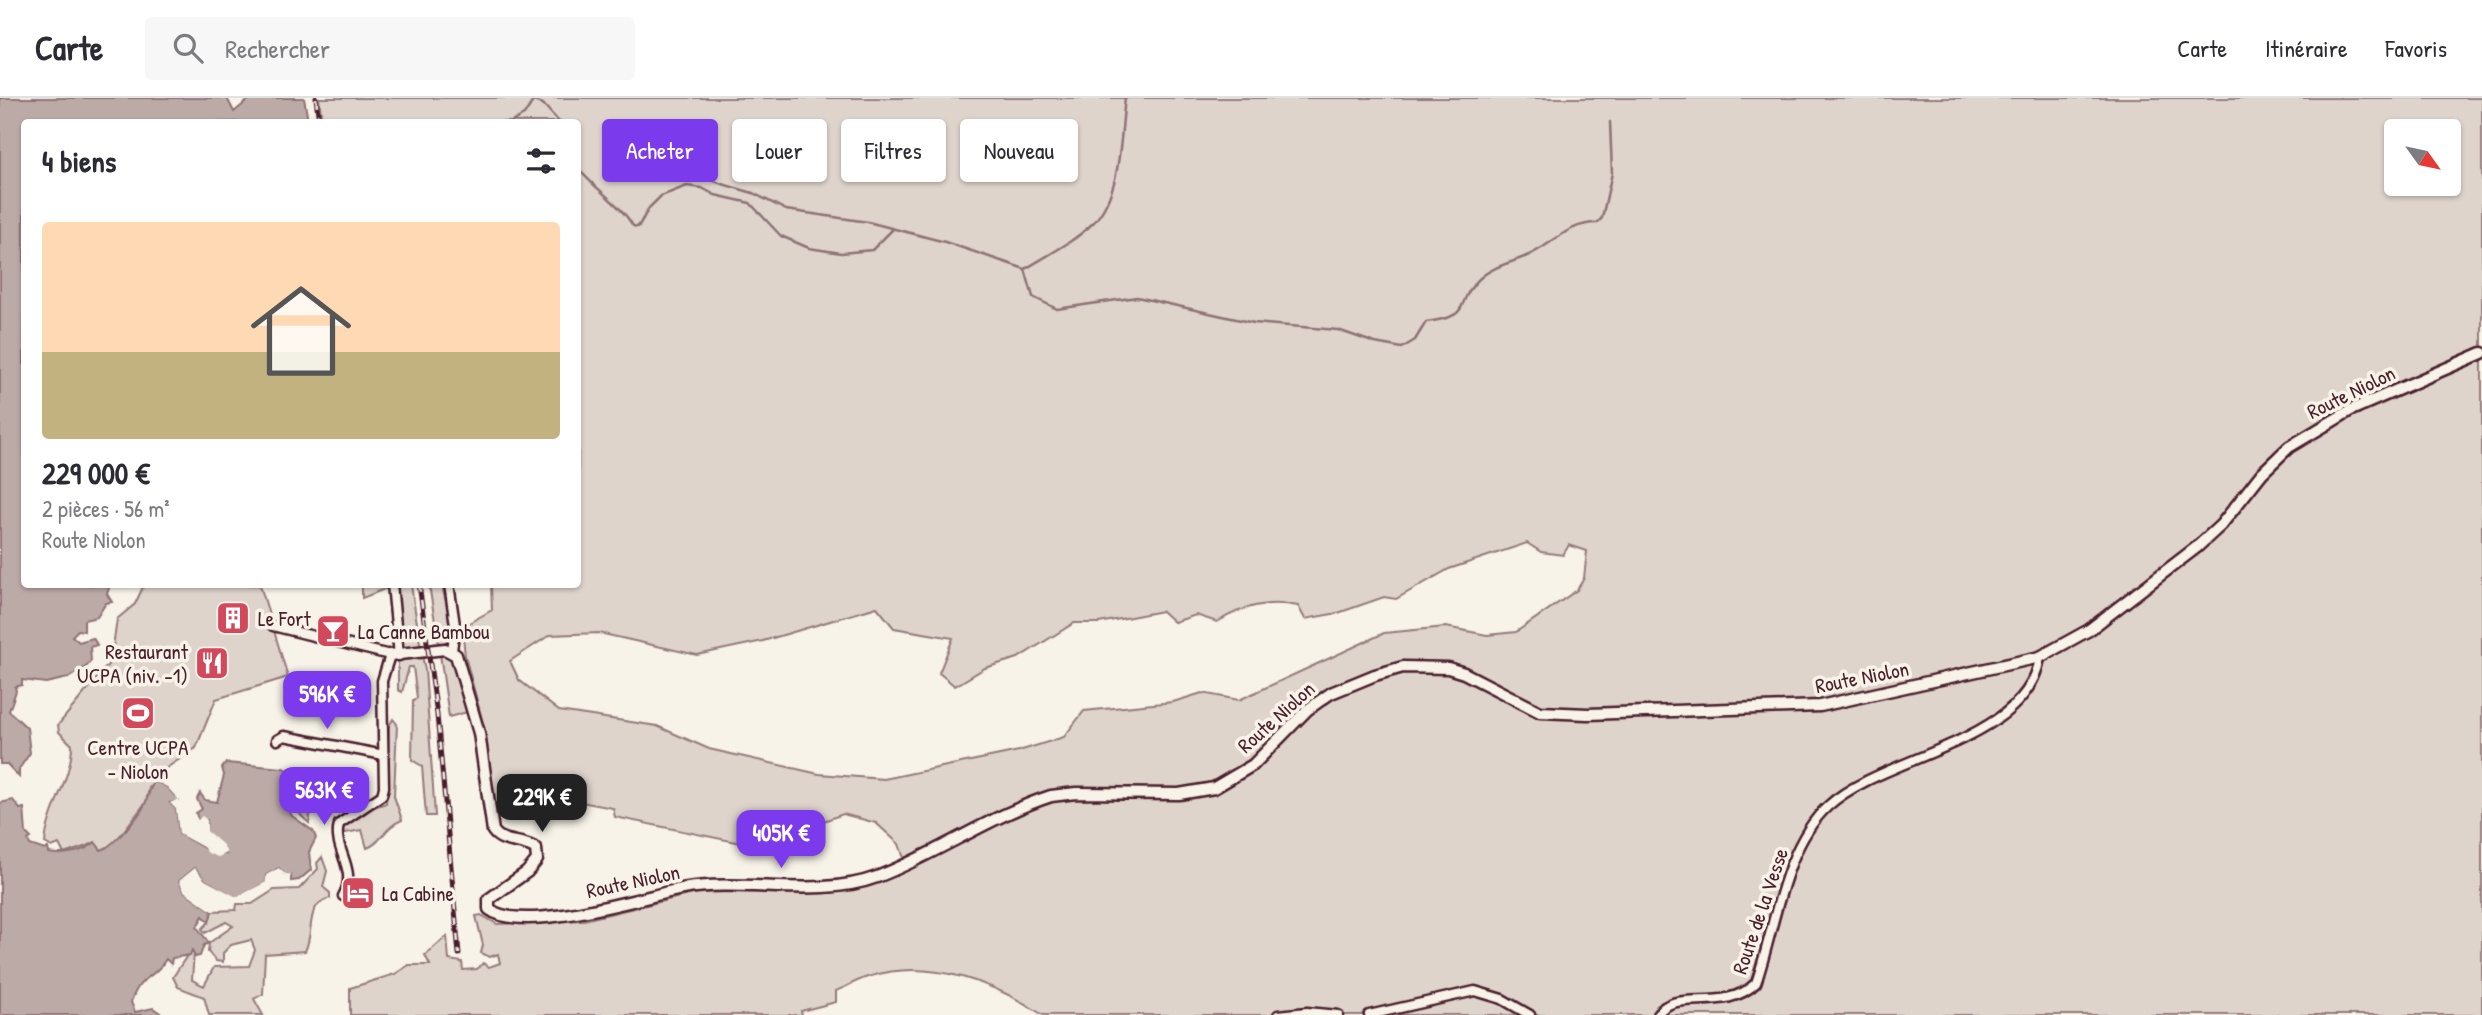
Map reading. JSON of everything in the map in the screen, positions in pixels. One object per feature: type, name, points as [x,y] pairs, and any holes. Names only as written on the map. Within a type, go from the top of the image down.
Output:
[{"type":"street","name":"Route Niolon","points":[[452,651],[457,657],[479,733],[493,831],[501,839],[531,845],[538,854],[527,872],[489,899],[489,909],[506,916],[589,911],[705,886],[825,886],[856,883],[878,877],[1051,796],[1203,791],[1226,783],[1253,765],[1307,710],[1331,693],[1403,667],[1448,668],[1464,673],[1539,712],[1588,714],[1820,706],[2040,657],[2089,630],[2197,547],[2221,525],[2262,473],[2289,447],[2351,410],[2482,353]]},
{"type":"street","points":[[343,896],[350,875],[341,850],[338,827],[347,816],[375,800],[384,787],[382,681],[394,656],[392,588]]},
{"type":"street","points":[[273,626],[394,656],[445,649],[452,651],[455,625],[450,588]]},
{"type":"street","name":"Route de la Vesse","points":[[1657,1015],[1672,1004],[1722,1007],[1746,998],[1756,983],[1781,894],[1793,863],[1818,816],[1855,787],[1952,742],[2007,712],[2031,686],[2040,657]]},
{"type":"street","points":[[277,740],[284,736],[384,755]]},
{"type":"street","points":[[1369,1015],[1475,991],[1489,994],[1530,1015]]},
{"type":"street","points":[[1278,1015],[1307,1012],[1338,1015]]},
{"type":"shaded area","points":[[0,98],[227,98],[234,112],[251,98],[304,98],[306,119],[21,119],[21,588],[109,588],[107,594],[112,602],[106,603],[97,617],[84,620],[84,631],[78,630],[72,636],[79,642],[93,638],[97,645],[90,647],[91,661],[87,666],[68,678],[46,683],[22,680],[22,685],[15,687],[9,711],[27,728],[30,753],[19,769],[19,777],[7,764],[0,764]]},
{"type":"shaded area","points":[[319,98],[2482,98],[2482,1015],[1043,1015],[983,984],[939,972],[916,970],[893,971],[862,979],[836,991],[836,1002],[801,1011],[802,1015],[350,1015],[350,988],[395,974],[409,965],[430,965],[425,955],[447,936],[449,960],[462,962],[463,970],[477,969],[483,963],[489,967],[500,963],[498,954],[490,957],[481,953],[483,945],[476,916],[481,915],[497,924],[584,920],[701,892],[832,893],[872,885],[907,867],[899,844],[876,823],[843,814],[801,829],[794,854],[615,817],[613,808],[581,802],[518,802],[518,807],[493,808],[486,734],[465,656],[462,627],[492,610],[491,588],[581,588],[581,119],[322,119]],"holes":[[[1527,543],[1541,552],[1563,555],[1569,545],[1587,551],[1584,578],[1577,590],[1516,632],[1487,635],[1446,627],[1384,633],[1239,700],[1202,693],[1173,702],[1084,711],[1064,737],[1019,751],[884,779],[819,774],[709,749],[657,726],[559,711],[519,680],[510,661],[550,635],[599,633],[697,655],[763,641],[877,607],[894,628],[953,638],[939,673],[955,686],[985,668],[1018,658],[1074,623],[1099,623],[1162,611],[1174,622],[1196,615],[1217,622],[1246,608],[1266,604],[1298,606],[1305,619],[1338,613],[1384,597],[1396,599],[1449,569]]]},
{"type":"shaded area","name":"Centre UCPA - Niolon","points":[[143,588],[261,588],[288,677],[216,699],[196,748],[165,769],[149,788],[146,802],[112,846],[101,850],[95,843],[64,854],[59,844],[52,847],[45,843],[50,818],[71,758],[72,745],[59,732],[58,725],[111,661],[117,619],[135,604]]},
{"type":"shaded area","points":[[362,588],[387,588],[362,598]]},
{"type":"shaded area","points":[[395,588],[411,588],[421,649],[402,652]]},
{"type":"shaded area","points":[[429,588],[443,588],[447,608],[449,629],[444,645],[439,646]]},
{"type":"shaded area","points":[[440,654],[451,657],[467,712],[449,717]]},
{"type":"shaded area","points":[[422,655],[435,816],[426,816],[422,766],[412,760],[413,701],[417,698],[413,667],[409,667],[402,692],[398,690],[398,659]]},
{"type":"shaded area","points":[[393,719],[397,724],[394,796],[402,820],[367,848],[362,830],[340,834],[353,817],[386,803],[389,726]]},
{"type":"shaded area","points":[[226,763],[283,768],[299,775],[297,784],[286,791],[287,807],[292,816],[313,831],[316,838],[309,852],[311,870],[299,880],[291,881],[291,875],[284,874],[279,868],[266,875],[267,882],[237,898],[205,880],[195,868],[179,881],[184,891],[212,911],[209,922],[203,916],[197,927],[209,943],[204,945],[200,956],[195,957],[192,950],[190,955],[172,958],[171,964],[166,959],[139,986],[131,1002],[135,1012],[153,1008],[163,1015],[0,1015],[0,803],[13,800],[20,809],[24,808],[26,833],[31,838],[28,840],[30,845],[45,850],[48,848],[49,853],[60,854],[79,851],[95,842],[101,850],[118,838],[136,818],[155,781],[167,787],[179,800],[170,803],[176,809],[179,834],[213,853],[226,854],[206,831],[207,820],[198,820],[196,813],[202,809],[197,799],[200,793],[205,800],[217,802],[224,775],[222,768]]},
{"type":"shaded area","points":[[311,775],[322,776],[331,781],[324,782],[323,801],[312,801],[309,823],[299,813],[296,802],[297,792],[305,792]]},
{"type":"shaded area","points":[[322,857],[327,871],[323,887],[330,893],[330,898],[322,902],[313,913],[305,951],[265,954],[263,994],[254,999],[263,1015],[209,1015],[204,997],[178,987],[173,977],[190,951],[194,952],[192,980],[204,986],[214,967],[249,966],[255,950],[251,940],[231,945],[223,953],[223,962],[216,961],[208,952],[209,943],[233,926],[226,922],[205,933],[202,929],[209,922],[212,911],[236,910],[237,904],[252,904],[274,890],[299,889],[318,869],[317,863]]},
{"type":"pier","points":[[157,778],[169,784],[182,798],[176,804],[180,809],[182,832],[210,850],[222,852],[203,833],[204,821],[195,822],[193,812],[198,820],[202,816],[207,820],[207,831],[223,845],[227,853],[218,857],[179,834],[176,809],[170,803],[178,799],[167,787],[155,781]]},
{"type":"pier","points":[[195,868],[205,880],[237,897],[266,882],[266,875],[279,868],[291,875],[288,883],[288,877],[278,872],[269,877],[269,885],[237,901],[203,883],[194,872],[183,882],[187,889],[216,911],[212,911],[184,891],[179,881]]},
{"type":"waterway","points":[[1025,269],[1078,236],[1102,211],[1115,181],[1125,98]]},
{"type":"waterway","points":[[517,119],[524,115],[533,101],[543,104],[556,119]]},
{"type":"waterway","points":[[717,182],[753,193],[786,210],[868,222],[945,242],[1025,269],[1033,297],[1057,309],[1137,297],[1254,323],[1338,330],[1375,343],[1402,348],[1415,340],[1426,322],[1458,312],[1472,287],[1486,274],[1529,255],[1569,230],[1597,223],[1602,218],[1612,173],[1610,122]]},
{"type":"waterway","points":[[581,171],[621,210],[633,226],[638,227],[649,208],[661,196],[687,186],[750,203],[781,236],[809,248],[841,253],[872,250],[893,229]]},
{"type":"railway","points":[[316,98],[319,119]]},
{"type":"railway","points":[[420,588],[437,715],[459,954]]},
{"type":"place","name":"Le Fort","points":[[233,618]]},
{"type":"place","name":"La Canne Bambou","points":[[333,631]]},
{"type":"place","name":"Restaurant UCPA (niv. -1)","points":[[212,663]]},
{"type":"place","name":"Centre UCPA - Niolon","points":[[138,713]]},
{"type":"place","name":"La Cabine","points":[[358,893]]}]
